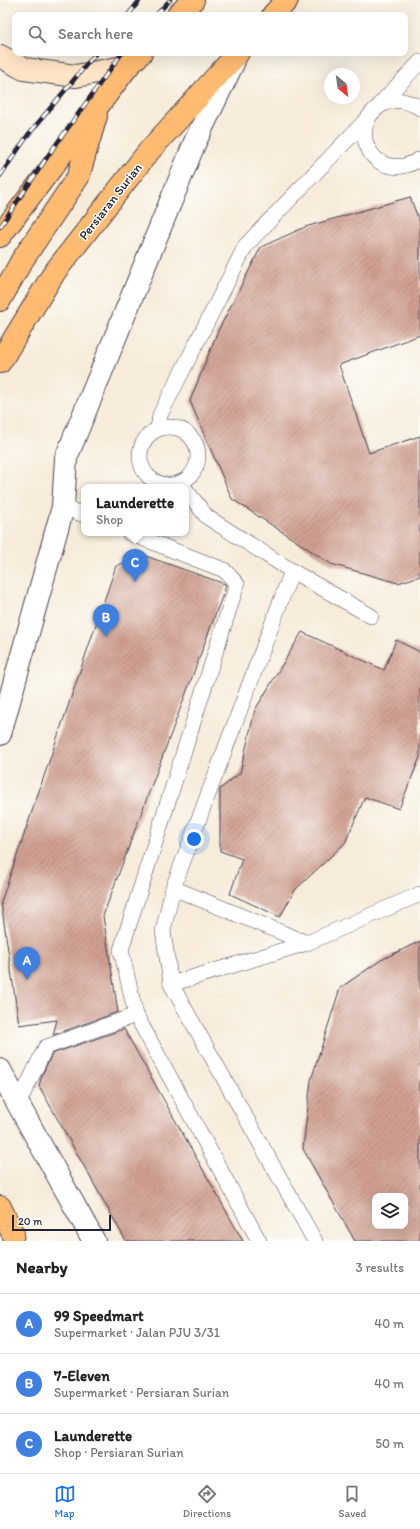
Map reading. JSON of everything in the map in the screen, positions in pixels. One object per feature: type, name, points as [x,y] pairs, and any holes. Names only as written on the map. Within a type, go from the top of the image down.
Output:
[{"type":"main road","points":[[181,12],[193,0]]},
{"type":"main road","points":[[276,12],[287,0]]},
{"type":"main road","name":"Persiaran Surian","points":[[0,362],[54,273],[149,151],[236,56]]},
{"type":"main road","points":[[0,236],[134,60]]},
{"type":"main road","points":[[0,300],[21,262],[78,177],[100,104]]},
{"type":"main road","points":[[0,1207],[15,1238]]},
{"type":"street","points":[[0,56],[24,69],[76,76],[134,60]]},
{"type":"street","points":[[0,734],[63,507],[66,458],[195,142],[237,56]]},
{"type":"street","points":[[0,1070],[94,1241]]},
{"type":"street","points":[[0,1215],[15,1238]]},
{"type":"lane","points":[[158,429],[160,415],[246,245],[420,62]]},
{"type":"lane","points":[[420,108],[410,102],[398,100],[387,102],[372,113],[365,129],[365,141],[369,152],[377,160],[387,166],[398,168],[410,165],[420,159]]},
{"type":"lane","points":[[160,484],[151,479],[144,472],[140,462],[140,452],[143,443],[149,434],[167,426],[176,427],[184,431],[191,437],[196,445],[198,462],[185,484]]},
{"type":"lane","points":[[189,494],[207,517],[292,571],[370,616]]},
{"type":"lane","points":[[63,507],[81,514]]},
{"type":"lane","points":[[137,536],[224,570],[236,584],[121,950],[136,1015],[259,1241]]},
{"type":"lane","points":[[292,571],[173,888],[163,931],[171,984],[315,1241]]},
{"type":"lane","points":[[173,888],[307,944]]},
{"type":"lane","points":[[171,984],[307,944],[420,894]]},
{"type":"lane","points":[[18,1104],[46,1047],[136,1015]]},
{"type":"building","points":[[410,197],[420,223],[420,335],[339,365],[369,453],[420,436],[420,576],[398,583],[331,564],[232,499],[190,401],[217,333],[261,247],[305,227]]},
{"type":"building","points":[[143,555],[225,584],[226,586],[103,916],[118,1012],[53,1035],[57,1020],[19,1025],[1,902],[116,566]]},
{"type":"building","points":[[302,632],[384,670],[396,640],[420,652],[420,757],[399,809],[365,797],[345,843],[295,890],[280,917],[230,894],[242,859],[220,851],[220,789],[240,773],[255,710]]},
{"type":"building","points":[[420,941],[420,1241],[355,1241],[303,1149],[311,1080],[340,988],[381,960]]},
{"type":"building","points":[[124,1029],[243,1241],[126,1241],[39,1086],[42,1075],[52,1054]]},
{"type":"railway","points":[[130,12],[140,0]]},
{"type":"railway","points":[[159,12],[170,0]]},
{"type":"railway","points":[[0,176],[28,135],[94,56]]},
{"type":"railway","points":[[0,227],[52,150],[120,56]]},
{"type":"place","name":"Launderette","points":[[135,582]]},
{"type":"place","name":"7-Eleven","points":[[106,637]]},
{"type":"place","name":"99 Speedmart","points":[[27,980]]}]
